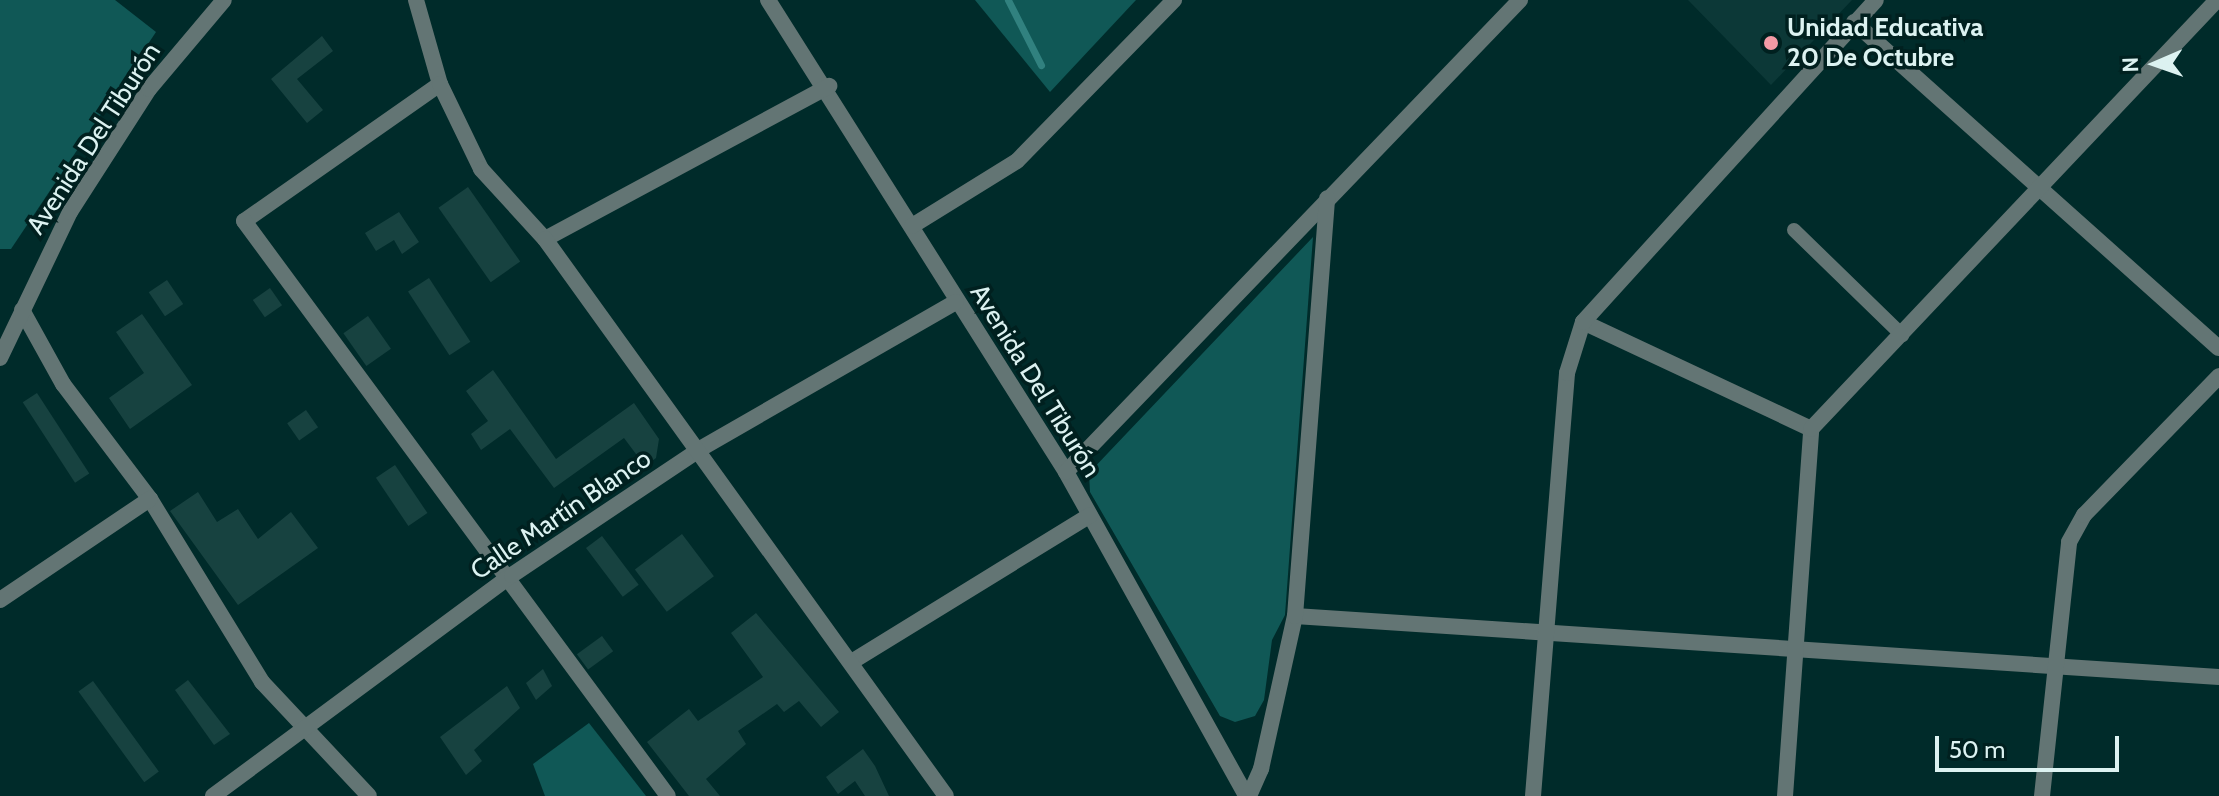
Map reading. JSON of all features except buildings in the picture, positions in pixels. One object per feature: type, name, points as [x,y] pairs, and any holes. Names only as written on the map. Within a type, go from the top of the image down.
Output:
[{"type":"street","name":"Avenida Del Tiburón","points":[[0,358],[70,212],[149,89],[224,0]]},
{"type":"street","points":[[416,0],[440,84],[481,169],[545,239],[853,661],[946,796]]},
{"type":"street","name":"Avenida Del Tiburón","points":[[768,0],[829,86],[956,302],[1066,472],[1247,796]]},
{"type":"street","points":[[912,226],[1017,161],[1174,0]]},
{"type":"street","points":[[1066,472],[1520,0]]},
{"type":"street","points":[[1533,796],[1567,373],[1583,322],[1876,0]]},
{"type":"street","points":[[1785,796],[1811,429],[2217,0]]},
{"type":"street","points":[[1854,22],[2219,348]]},
{"type":"street","points":[[440,84],[244,221],[512,575],[668,796]]},
{"type":"street","points":[[545,239],[829,86]]},
{"type":"street","points":[[1247,796],[1261,769],[1295,616],[1327,198]]},
{"type":"street","name":"Calle Martín Blanco","points":[[213,796],[512,575],[700,449],[956,302]]},
{"type":"street","points":[[22,310],[63,384],[150,499],[262,682],[369,796]]},
{"type":"street","points":[[1583,322],[1811,429]]},
{"type":"street","points":[[2042,796],[2062,570],[2084,515],[2219,376]]},
{"type":"street","points":[[0,600],[150,499]]},
{"type":"street","points":[[853,661],[1090,515]]},
{"type":"street","points":[[1295,616],[1797,645],[2219,677]]},
{"type":"lane","points":[[1794,230],[1902,335]]},
{"type":"shaded area","points":[[0,0],[115,0],[156,32],[11,249],[0,249]]},
{"type":"shaded area","points":[[975,0],[1136,0],[1050,92]]},
{"type":"shaded area","name":"Unidad Educativa 20 De Octubre","points":[[1688,0],[1852,0],[1771,85]]},
{"type":"shaded area","points":[[1313,237],[1285,615],[1272,640],[1264,700],[1255,716],[1235,722],[1220,716],[1090,492],[1089,473]]},
{"type":"shaded area","points":[[589,723],[646,796],[545,796],[533,764]]},
{"type":"waterway","points":[[1008,0],[1041,65]]},
{"type":"place","name":"Unidad Educativa 20 De Octubre","points":[[1771,43]]}]
